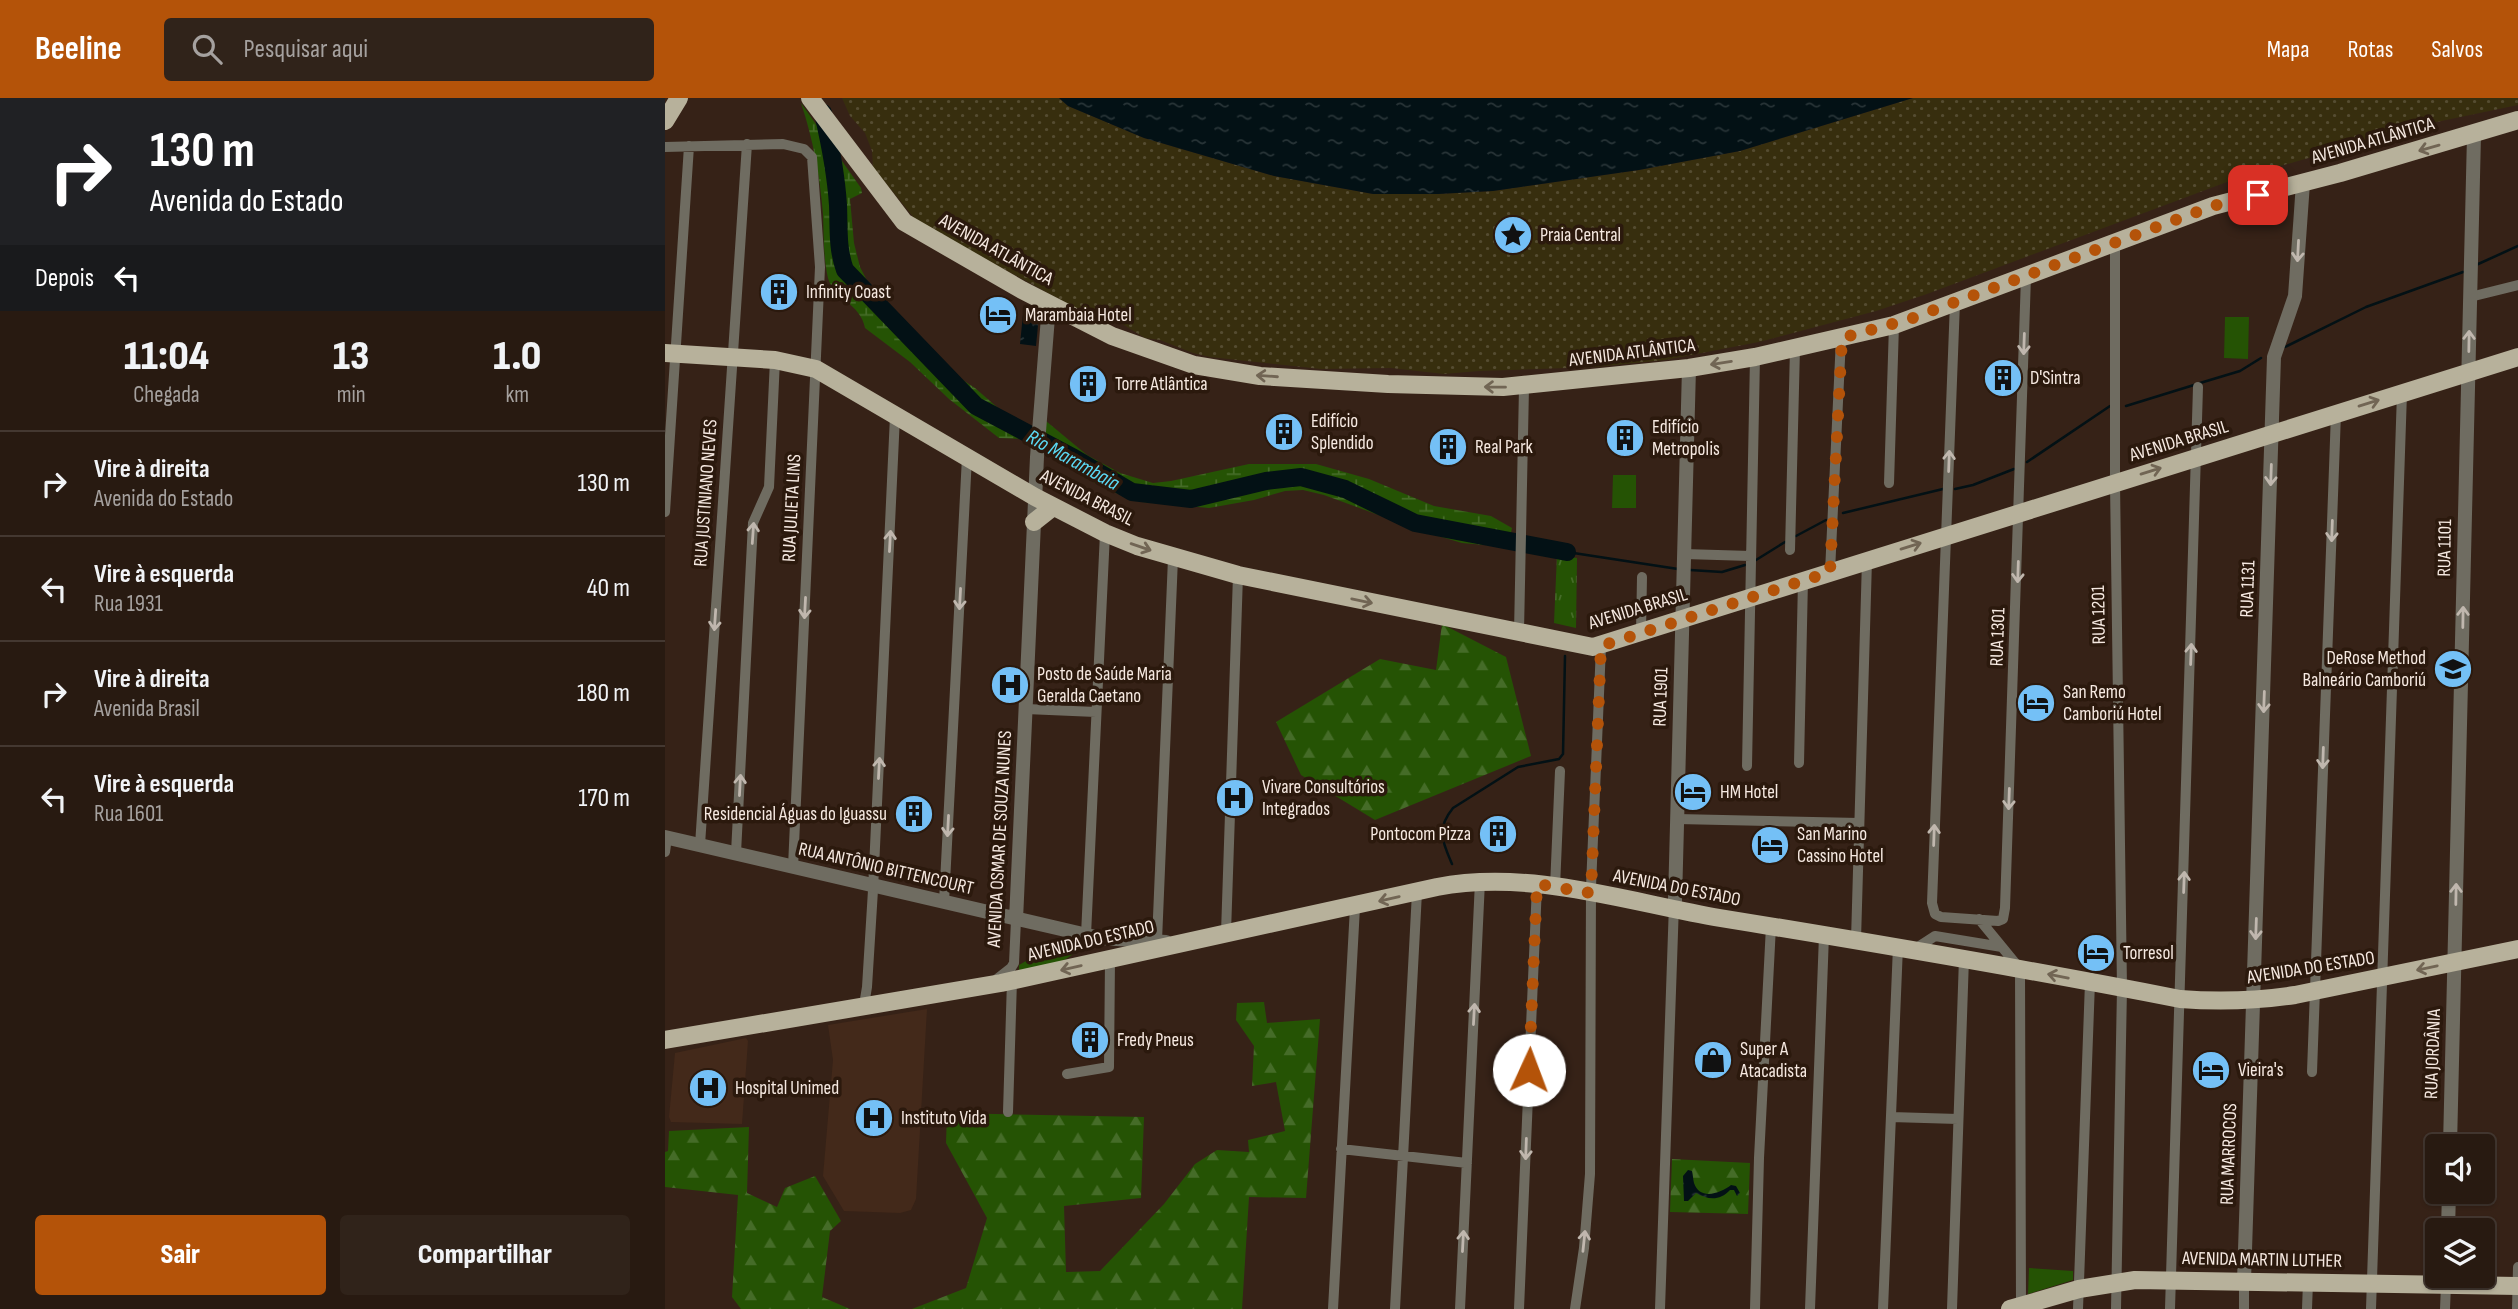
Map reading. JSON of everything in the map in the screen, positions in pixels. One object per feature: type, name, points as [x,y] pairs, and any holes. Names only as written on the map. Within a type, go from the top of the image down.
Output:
[{"type":"main road","points":[[665,121],[679,98]]},
{"type":"main road","name":"AVENIDA ATLÂNTICA","points":[[810,98],[897,215],[912,228],[1112,336],[1219,371],[1381,383],[1524,387],[1755,358],[1894,325],[2213,206],[2474,135],[2518,120]]},
{"type":"main road","name":"AVENIDA BRASIL","points":[[670,353],[775,360],[817,369],[1053,507],[1105,533],[1173,558],[1238,575],[1586,646],[1601,646],[1682,618],[2518,357]]},
{"type":"main road","points":[[1034,523],[1053,507]]},
{"type":"main road","name":"AVENIDA DO ESTADO","points":[[665,1040],[1012,981],[1417,892],[1480,881],[1591,890],[1771,926],[1906,947],[2180,999],[2254,1000],[2315,992],[2518,949]]},
{"type":"main road","name":"AVENIDA MARTIN LUTHER","points":[[2017,1308],[2079,1289],[2117,1282],[2425,1281]]},
{"type":"main road","name":"AVENIDA MARTIN LUTHER","points":[[2495,1284],[2518,1286]]},
{"type":"street","name":"RUA 1101","points":[[2455,962],[2474,135]]},
{"type":"street","points":[[665,146],[747,144]]},
{"type":"street","name":"RUA JULIETA LINS","points":[[747,144],[783,145],[809,151],[812,157],[820,248],[817,369],[793,867]]},
{"type":"street","name":"RUA JUSTINIANO NEVES","points":[[700,845],[747,144]]},
{"type":"street","points":[[665,512],[670,353],[689,146]]},
{"type":"street","name":"RUA 1131","points":[[2254,1000],[2274,357],[2295,296],[2302,183]]},
{"type":"street","name":"RUA 1201","points":[[2115,242],[2115,483],[2122,988],[2116,1309]]},
{"type":"street","name":"RUA 1301","points":[[1946,535],[1931,903],[1935,914],[1941,917],[1998,921],[2005,916],[2026,276]]},
{"type":"street","points":[[2470,297],[2518,285]]},
{"type":"street","points":[[1946,535],[1955,302]]},
{"type":"street","name":"AVENIDA OSMAR DE SOUZA NUNES","points":[[988,985],[1006,974],[1014,963],[1039,419],[1049,304]]},
{"type":"street","points":[[1889,483],[1894,325]]},
{"type":"street","points":[[1830,572],[1842,338]]},
{"type":"street","points":[[1790,550],[1795,348]]},
{"type":"street","points":[[1747,766],[1755,358]]},
{"type":"street","points":[[736,853],[753,523],[769,487],[775,360]]},
{"type":"street","name":"RUA 1901","points":[[1674,905],[1689,368]]},
{"type":"street","points":[[1519,632],[1524,387]]},
{"type":"street","points":[[2170,1309],[2198,387]]},
{"type":"street","points":[[2371,1309],[2402,393]]},
{"type":"street","points":[[2312,1072],[2336,414]]},
{"type":"street","points":[[864,1005],[873,885],[895,416]]},
{"type":"street","points":[[944,902],[967,457]]},
{"type":"street","points":[[1086,935],[1105,533]]},
{"type":"street","points":[[1684,554],[1751,556]]},
{"type":"street","points":[[1157,942],[1173,558]]},
{"type":"street","points":[[1856,940],[1867,560]]},
{"type":"street","points":[[1226,933],[1238,575]]},
{"type":"street","points":[[1641,632],[1642,577]]},
{"type":"street","points":[[1799,763],[1803,580]]},
{"type":"street","points":[[1575,1309],[1584,1248],[1590,1174],[1591,890],[1601,646]]},
{"type":"street","points":[[1026,709],[1096,712]]},
{"type":"street","points":[[1555,887],[1560,771]]},
{"type":"street","points":[[1677,818],[1859,823]]},
{"type":"street","name":"RUA ANTÔNIO BITTENCOURT","points":[[666,842],[700,845],[1086,935],[1117,940],[1183,943]]},
{"type":"street","points":[[1460,1309],[1480,881]]},
{"type":"street","points":[[1520,1309],[1537,884]]},
{"type":"street","points":[[1395,1309],[1417,892]]},
{"type":"street","points":[[1660,1309],[1674,905]]},
{"type":"street","points":[[1333,1309],[1355,907]]},
{"type":"street","points":[[1883,1309],[1891,1117],[1906,947],[1935,936],[1958,918]]},
{"type":"street","points":[[1979,919],[2020,969],[2017,1308]]},
{"type":"street","points":[[1755,1309],[1759,1158],[1771,926]]},
{"type":"street","points":[[1810,1309],[1825,935]]},
{"type":"street","points":[[1935,936],[2002,947]]},
{"type":"street","points":[[1952,1309],[1964,958]]},
{"type":"street","points":[[1067,1074],[1109,1067],[1110,959]]},
{"type":"street","name":"RUA JORDÂNIA","points":[[2450,1134],[2455,962]]},
{"type":"street","points":[[1008,1112],[1012,981]]},
{"type":"street","points":[[2078,1309],[2090,982]]},
{"type":"street","name":"RUA MARROCOS","points":[[2243,1309],[2254,1000]]},
{"type":"street","points":[[1891,1117],[1958,1119]]},
{"type":"street","points":[[1341,1149],[1467,1163]]},
{"type":"street","points":[[2517,1309],[2518,1267]]},
{"type":"street","points":[[2307,1309],[2308,1282]]},
{"type":"street","points":[[2445,1309],[2446,1288]]},
{"type":"shaded area","name":"Instituto Vida","points":[[927,1009],[916,1199],[911,1210],[900,1213],[844,1211],[823,1176],[833,1060],[828,1025]]},
{"type":"shaded area","name":"Hospital Unimed","points":[[746,1038],[748,1041],[742,1124],[671,1122],[669,1117],[675,1053]]},
{"type":"green space","points":[[801,103],[861,188],[862,193],[850,199],[854,243],[860,267],[879,304],[944,368],[975,388],[1013,421],[1026,425],[1026,439],[999,438],[949,399],[910,362],[865,328],[858,313],[835,291],[828,278],[825,262],[818,172]]},
{"type":"green space","points":[[2225,317],[2249,317],[2248,359],[2224,358]]},
{"type":"green space","points":[[1046,421],[1087,455],[1120,473],[1153,483],[1249,464],[1316,464],[1369,479],[1434,506],[1491,516],[1512,528],[1508,547],[1462,543],[1303,490],[1285,491],[1209,508],[1143,502],[1113,492],[1084,477],[1045,450]]},
{"type":"green space","points":[[1613,475],[1636,475],[1636,508],[1612,508]]},
{"type":"green space","points":[[1557,555],[1577,558],[1576,628],[1554,623]]},
{"type":"green space","points":[[1442,624],[1506,657],[1531,756],[1375,820],[1301,775],[1276,722],[1380,659],[1436,670]]},
{"type":"green space","points":[[1073,942],[1077,946],[1069,957],[1053,964],[1019,971],[1019,965],[1054,945]]},
{"type":"green space","points":[[1264,1002],[1267,1023],[1320,1019],[1306,1198],[1249,1197],[1242,1309],[912,1309],[966,1288],[987,1218],[946,1143],[947,1113],[1144,1117],[1141,1198],[1064,1206],[1066,1272],[1100,1271],[1164,1204],[1195,1164],[1217,1150],[1249,1152],[1248,1140],[1285,1131],[1276,1082],[1252,1086],[1254,1046],[1236,1020],[1237,1003]]},
{"type":"green space","points":[[749,1127],[747,1193],[777,1207],[785,1188],[815,1176],[841,1221],[830,1231],[822,1297],[850,1309],[741,1309],[732,1297],[738,1195],[665,1187],[665,1152],[668,1151],[669,1131]]},
{"type":"green space","points":[[1672,1159],[1750,1163],[1748,1214],[1670,1212]]},
{"type":"green space","points":[[2029,1268],[2073,1271],[2073,1280],[2028,1294]]},
{"type":"sand","name":"Praia Central","points":[[842,98],[1059,98],[1068,106],[1144,138],[1274,176],[1373,194],[1493,191],[1639,170],[1740,151],[1913,98],[2518,98],[2518,105],[2427,124],[2235,179],[1927,294],[1876,311],[1759,342],[1665,360],[1595,367],[1444,374],[1391,368],[1321,369],[1210,357],[1160,340],[1145,338],[1114,319],[1085,313],[914,218],[873,167],[872,151],[865,133],[850,116]]},
{"type":"water","points":[[1059,98],[1913,98],[1740,151],[1639,170],[1493,191],[1373,194],[1274,176],[1144,138],[1068,106]]},
{"type":"water","points":[[1023,314],[1039,315],[1036,346],[1020,344]]},
{"type":"water","points":[[1688,1170],[1692,1171],[1694,1183],[1701,1192],[1716,1193],[1731,1185],[1736,1186],[1740,1193],[1737,1196],[1734,1190],[1730,1190],[1714,1198],[1696,1193],[1688,1201],[1684,1201],[1683,1176]]},
{"type":"waterway","name":"Rio Marambaia","points":[[823,113],[834,170],[840,246],[845,270],[976,406],[1132,492],[1191,499],[1266,481],[1301,477],[1345,489],[1415,523],[1567,552]]},
{"type":"waterway","points":[[2476,265],[2518,246]]},
{"type":"waterway","points":[[2285,347],[2366,307],[2463,272]]},
{"type":"waterway","points":[[2200,383],[2240,371],[2261,358]]},
{"type":"waterway","points":[[2126,406],[2194,385]]},
{"type":"waterway","points":[[2027,462],[2110,406]]},
{"type":"waterway","points":[[1955,489],[2014,469]]},
{"type":"waterway","points":[[1843,513],[1943,489]]},
{"type":"waterway","points":[[1796,536],[1826,520]]},
{"type":"waterway","points":[[1756,560],[1785,542]]},
{"type":"waterway","points":[[1567,552],[1678,569]]},
{"type":"waterway","points":[[1690,570],[1722,572],[1745,565]]},
{"type":"waterway","name":"Rio Marambaia","points":[[1452,864],[1442,835],[1444,822],[1453,808],[1518,767],[1559,759],[1563,754],[1565,656]]},
{"type":"place","name":"Praia Central","points":[[1513,235]]},
{"type":"place","name":"Infinity Coast","points":[[779,292]]},
{"type":"place","name":"Marambaia Hotel","points":[[998,315]]},
{"type":"place","name":"D'Sintra","points":[[2003,378]]},
{"type":"place","name":"Torre Atlântica","points":[[1088,384]]},
{"type":"place","name":"Edifício Splendido","points":[[1284,432]]},
{"type":"place","name":"Edifício Metropolis","points":[[1625,438]]},
{"type":"place","name":"Real Park","points":[[1448,447]]},
{"type":"place","name":"DeRose Method Balneário Camboriú","points":[[2453,669]]},
{"type":"place","name":"Posto de Saúde Maria Geralda Caetano","points":[[1010,685]]},
{"type":"place","name":"San Remo Camboriú Hotel","points":[[2036,703]]},
{"type":"place","name":"HM Hotel","points":[[1693,792]]},
{"type":"place","name":"Vivare Consultórios Integrados","points":[[1235,798]]},
{"type":"place","name":"Residencial Águas do Iguassu","points":[[914,814]]},
{"type":"place","name":"Pontocom Pizza","points":[[1498,834]]},
{"type":"place","name":"San Marino Cassino Hotel","points":[[1770,845]]},
{"type":"place","name":"Torresol","points":[[2096,953]]},
{"type":"place","name":"Fredy Pneus","points":[[1090,1040]]},
{"type":"place","name":"Super A Atacadista","points":[[1713,1060]]},
{"type":"place","name":"Vieira's","points":[[2211,1070]]},
{"type":"place","name":"Hospital Unimed","points":[[708,1088]]},
{"type":"place","name":"Instituto Vida","points":[[874,1118]]},
{"type":"route","points":[[1529,1070],[1537,884],[1591,893],[1601,646],[1830,572],[1842,338],[1894,325],[2213,206],[2258,195]]}]
